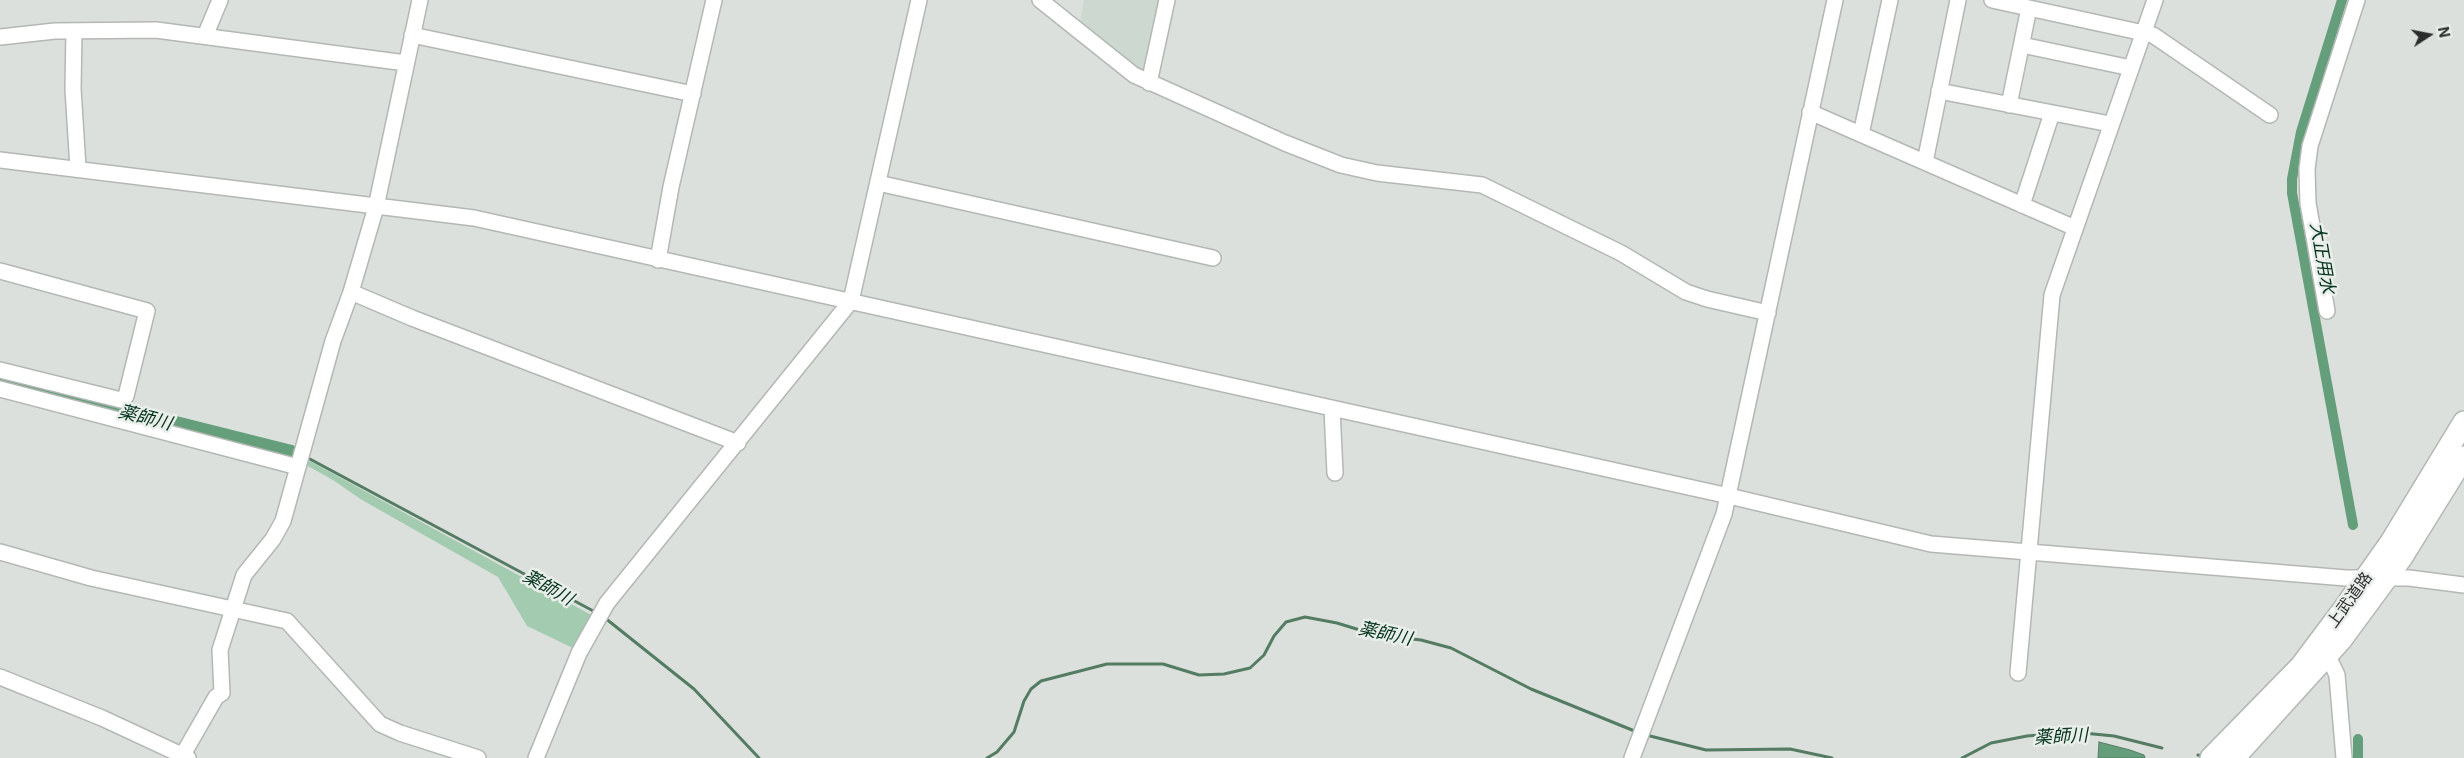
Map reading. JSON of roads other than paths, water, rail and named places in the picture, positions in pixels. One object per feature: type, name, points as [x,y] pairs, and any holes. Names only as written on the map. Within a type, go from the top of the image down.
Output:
[{"type":"highway","name":"上武道路","points":[[2226,755],[2300,666],[2365,579],[2425,489],[2464,422]]},
{"type":"highway","name":"上武道路","points":[[2226,755],[2328,656],[2426,520],[2464,457]]},
{"type":"street","points":[[205,36],[220,0]]},
{"type":"street","points":[[0,676],[102,718],[184,757],[216,697],[222,693],[220,650],[244,575],[280,528],[333,341],[351,292],[376,206],[420,0]]},
{"type":"street","points":[[658,260],[671,187],[714,0]]},
{"type":"street","points":[[536,758],[578,653],[607,603],[851,301],[919,0]]},
{"type":"street","points":[[1040,0],[1134,74],[1150,83],[1341,165],[1403,177],[1482,185],[1621,253],[1686,292],[1707,299],[1768,313]]},
{"type":"street","points":[[1150,83],[1167,0]]},
{"type":"street","points":[[1632,758],[1691,605],[1729,496],[1834,0]]},
{"type":"street","points":[[1861,134],[1890,0]]},
{"type":"street","points":[[1925,162],[1958,0]]},
{"type":"street","points":[[1992,0],[2024,4],[2154,35],[2270,115]]},
{"type":"street","points":[[2018,673],[2052,294],[2155,0]]},
{"type":"street","points":[[2327,311],[2308,203],[2307,169],[2310,146],[2357,0]]},
{"type":"street","points":[[2009,105],[2022,45],[2024,4]]},
{"type":"street","points":[[0,37],[74,31],[156,30],[406,63]]},
{"type":"street","points":[[74,31],[73,89],[78,168]]},
{"type":"street","points":[[412,35],[693,94]]},
{"type":"street","points":[[2022,45],[2131,68]]},
{"type":"street","points":[[1939,92],[2110,124]]},
{"type":"street","points":[[1810,112],[2075,228]]},
{"type":"street","points":[[2022,205],[2052,113]]},
{"type":"street","points":[[0,160],[78,168],[474,218],[1729,496],[1931,544],[2029,554],[2365,579],[2409,578],[2464,585]]},
{"type":"street","points":[[878,182],[1213,258]]},
{"type":"street","points":[[0,271],[147,311],[126,396],[121,400],[0,370]]},
{"type":"street","points":[[351,292],[412,318],[738,443]]},
{"type":"street","points":[[0,389],[298,467]]},
{"type":"street","points":[[1332,409],[1335,473]]},
{"type":"street","points":[[0,552],[91,578],[287,622],[380,724],[400,733],[478,758]]},
{"type":"street","points":[[2328,656],[2337,675],[2344,758]]},
{"type":"waterway","name":"大正用水","points":[[2342,0],[2301,132],[2292,179],[2292,193],[2353,525]]},
{"type":"waterway","name":"薬師川","points":[[0,381],[291,454]]},
{"type":"waterway","name":"薬師川","points":[[308,458],[597,613]]},
{"type":"waterway","name":"薬師川","points":[[987,758],[997,752],[1014,732],[1024,701],[1031,689],[1041,681],[1107,664],[1163,664],[1199,675],[1224,674],[1250,668],[1264,655],[1274,636],[1286,622],[1305,617],[1337,623],[1376,635],[1421,640],[1451,648],[1531,689],[1637,732]]},
{"type":"waterway","name":"薬師川","points":[[605,618],[694,689],[759,758]]},
{"type":"waterway","name":"薬師川","points":[[1962,758],[1991,743],[2027,736],[2073,732],[2114,736],[2162,748]]},
{"type":"waterway","name":"薬師川","points":[[1646,735],[1706,750],[1790,749],[1832,758]]},
{"type":"waterway","name":"大正用水","points":[[2358,739],[2358,758]]},
{"type":"waterway","name":"薬師川","points":[[2198,755],[2205,757]]}]
